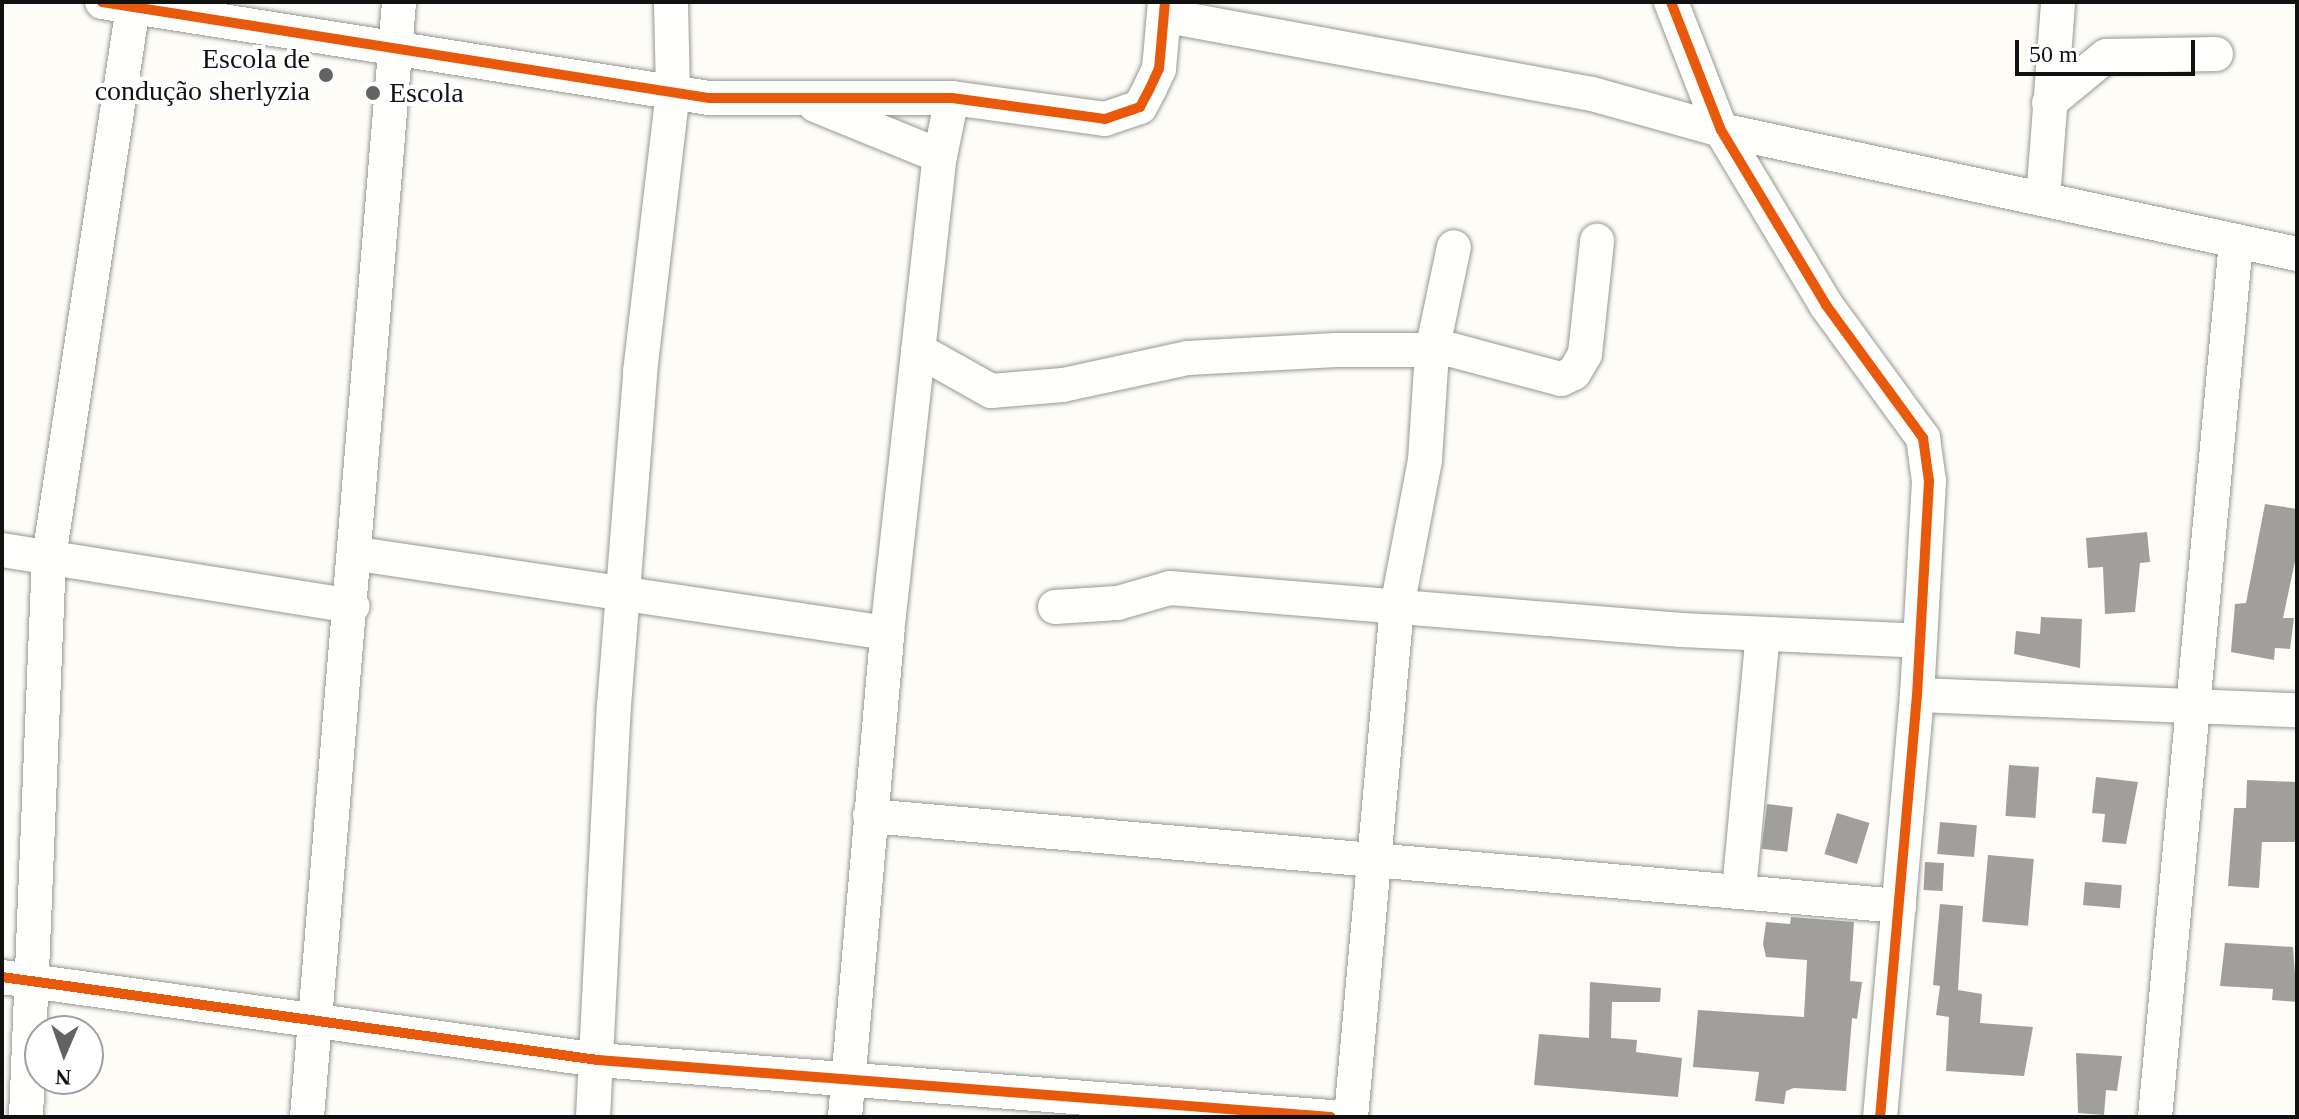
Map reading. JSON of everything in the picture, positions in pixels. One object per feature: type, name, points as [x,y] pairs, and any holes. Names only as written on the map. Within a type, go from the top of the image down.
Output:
[{"type":"street","points":[[307,1117],[397,85],[399,2]]},
{"type":"street","points":[[593,1117],[623,593],[673,91],[671,2]]},
{"type":"street","points":[[1671,2],[1721,130],[1826,305],[1923,438],[1929,481],[1917,695],[1880,1117]]},
{"type":"street","points":[[2043,199],[2058,2]]},
{"type":"street","points":[[26,1117],[18,978],[49,557],[118,4],[673,91],[799,99],[952,98],[1105,119],[1126,115],[1140,107],[1159,69],[1166,9],[1592,94],[1721,130],[2297,254]]},
{"type":"street","points":[[2049,103],[2106,56],[2216,54]]},
{"type":"street","points":[[845,1117],[887,633],[940,156],[952,98]]},
{"type":"street","points":[[799,99],[940,156]]},
{"type":"street","points":[[918,350],[991,391],[1014,391],[1188,358],[1452,350],[1561,379],[1574,373],[1585,354],[1597,241]]},
{"type":"street","points":[[2155,1117],[2190,703],[2236,243]]},
{"type":"street","points":[[1351,1117],[1397,607],[1425,460],[1432,351],[1454,247]]},
{"type":"street","points":[[2,550],[353,606]]},
{"type":"street","points":[[358,554],[887,633]]},
{"type":"street","points":[[1055,607],[1118,603],[1170,588],[1763,634],[1919,641]]},
{"type":"street","points":[[1739,891],[1763,634]]},
{"type":"street","points":[[1917,695],[2190,703],[2297,710]]},
{"type":"street","points":[[870,816],[1372,863],[1899,906]]},
{"type":"street","points":[[18,978],[315,1025],[598,1060],[848,1080],[1095,1107],[1331,1117]]},
{"type":"building","points":[[2265,504],[2297,509],[2297,552],[2283,618],[2294,618],[2290,649],[2275,648],[2274,660],[2231,652],[2235,604],[2246,603]]},
{"type":"building","points":[[2147,532],[2150,562],[2140,563],[2135,612],[2105,614],[2103,567],[2088,568],[2086,538]]},
{"type":"building","points":[[2041,617],[2082,619],[2080,668],[2014,654],[2016,631],[2040,634]]},
{"type":"building","points":[[2009,765],[2039,767],[2035,818],[2005,816]]},
{"type":"building","points":[[2096,777],[2138,782],[2126,844],[2102,842],[2105,814],[2092,813]]},
{"type":"building","points":[[2247,780],[2297,782],[2297,842],[2262,842],[2259,888],[2228,886],[2234,808],[2246,808]]},
{"type":"building","points":[[1767,804],[1793,807],[1787,852],[1762,849]]},
{"type":"building","points":[[1837,813],[1870,823],[1857,864],[1824,854]]},
{"type":"building","points":[[1940,822],[1977,825],[1974,857],[1937,854]]},
{"type":"building","points":[[1988,855],[2034,859],[2028,926],[1982,922]]},
{"type":"building","points":[[1925,862],[1944,863],[1943,891],[1924,890]]},
{"type":"building","points":[[2085,882],[2122,885],[2120,908],[2083,905]]},
{"type":"building","points":[[1940,904],[1963,906],[1958,990],[1982,994],[1980,1023],[2033,1027],[2024,1076],[1946,1071],[1949,1017],[1936,1015],[1940,986],[1933,985]]},
{"type":"building","points":[[1791,917],[1854,922],[1850,981],[1862,982],[1857,1019],[1852,1018],[1846,1091],[1794,1088],[1786,1091],[1784,1104],[1755,1101],[1759,1072],[1693,1067],[1698,1010],[1804,1017],[1807,960],[1766,957],[1763,944],[1766,922],[1790,924]]},
{"type":"building","points":[[2225,943],[2293,947],[2297,1002],[2272,1000],[2273,989],[2220,986]]},
{"type":"building","points":[[1590,982],[1661,988],[1660,1002],[1612,1002],[1611,1038],[1637,1040],[1636,1052],[1682,1058],[1678,1097],[1534,1085],[1539,1034],[1589,1038]]},
{"type":"building","points":[[2076,1053],[2122,1056],[2117,1091],[2106,1090],[2104,1115],[2078,1113]]},
{"type":"cycle path","points":[[102,2],[709,98],[952,98],[1105,119],[1140,107],[1150,88],[1159,69],[1165,2]]},
{"type":"cycle path","points":[[1671,2],[1721,130],[1826,305],[1923,438],[1929,481],[1917,695],[1880,1117]]},
{"type":"cycle path","points":[[2,977],[598,1060],[1331,1117]]},
{"type":"place","name":"Escola de condução sherlyzia","points":[[326,75]]},
{"type":"place","name":"Escola","points":[[373,93]]}]
